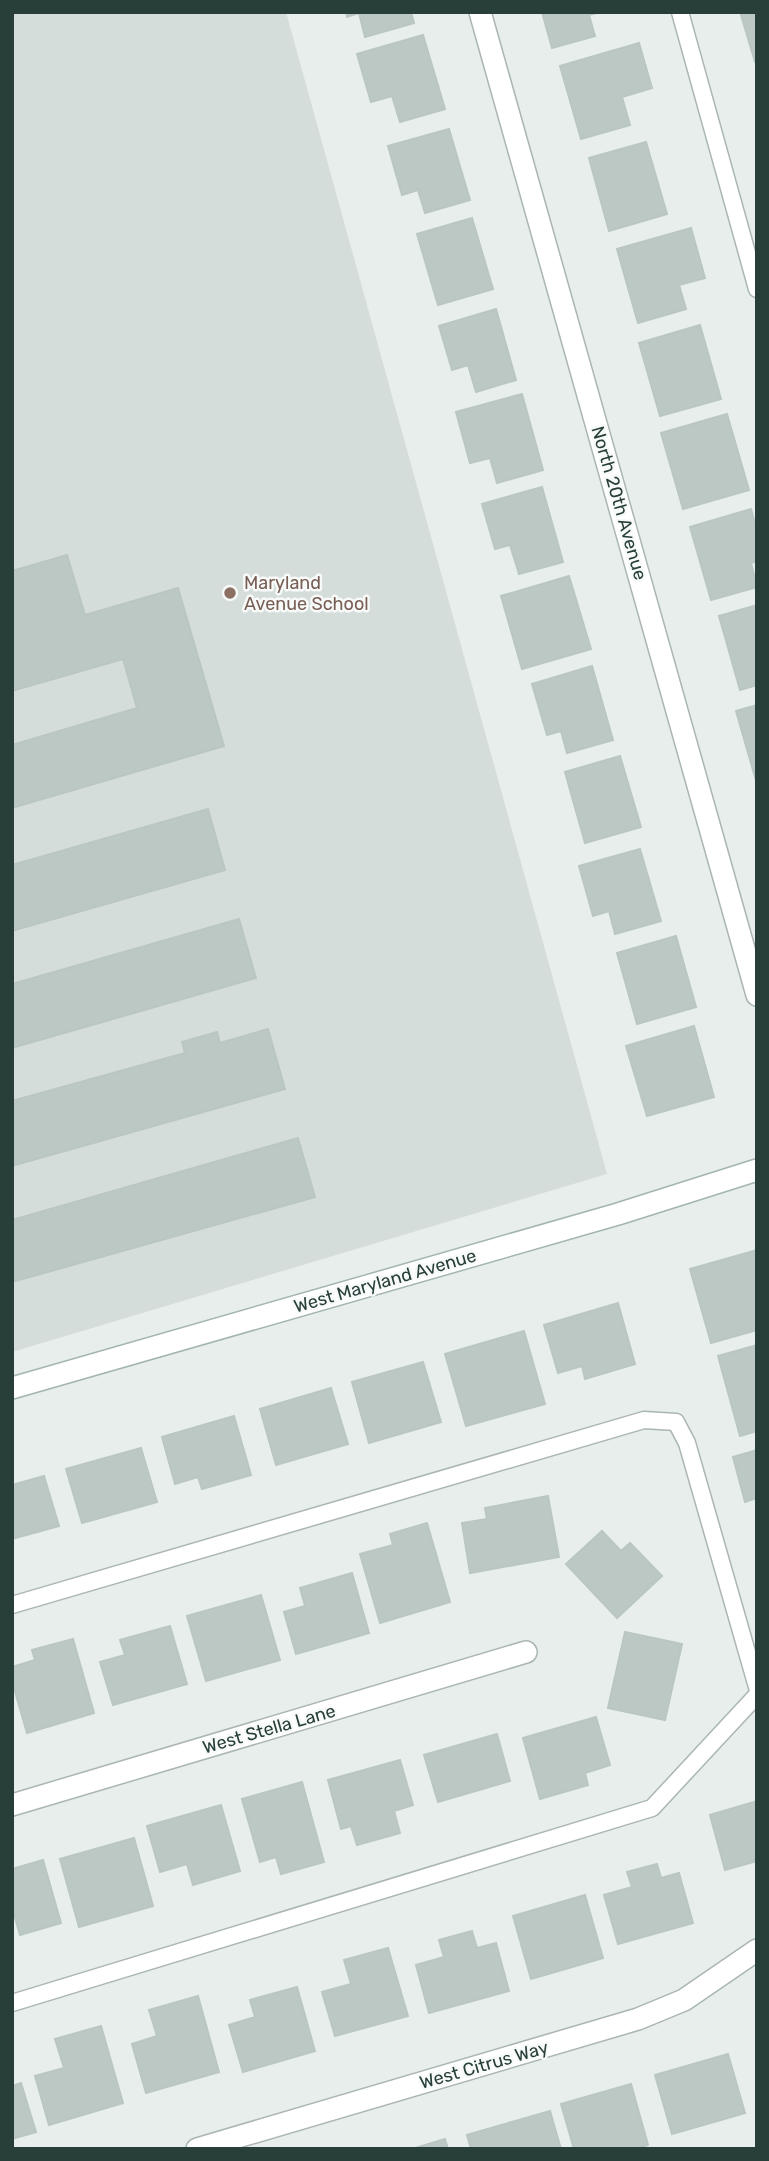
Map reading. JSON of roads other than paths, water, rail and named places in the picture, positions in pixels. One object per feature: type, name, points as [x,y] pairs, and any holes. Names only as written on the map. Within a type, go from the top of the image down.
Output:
[{"type":"street","name":"North 20th Avenue","points":[[480,12],[757,995]]},
{"type":"street","name":"West Maryland Avenue","points":[[12,1388],[618,1214],[757,1170]]},
{"type":"street","name":"West Stella Lane","points":[[12,1805],[526,1652]]},
{"type":"street","name":"West Citrus Way","points":[[197,2149],[638,2019],[684,2000],[757,1950]]},
{"type":"lane","points":[[680,12],[757,289]]},
{"type":"lane","points":[[12,1605],[644,1420],[676,1422],[687,1443],[757,1687]]},
{"type":"lane","points":[[12,2003],[652,1808],[757,1695]]},
{"type":"place","name":"Maryland Avenue School","points":[[230,593]]}]
